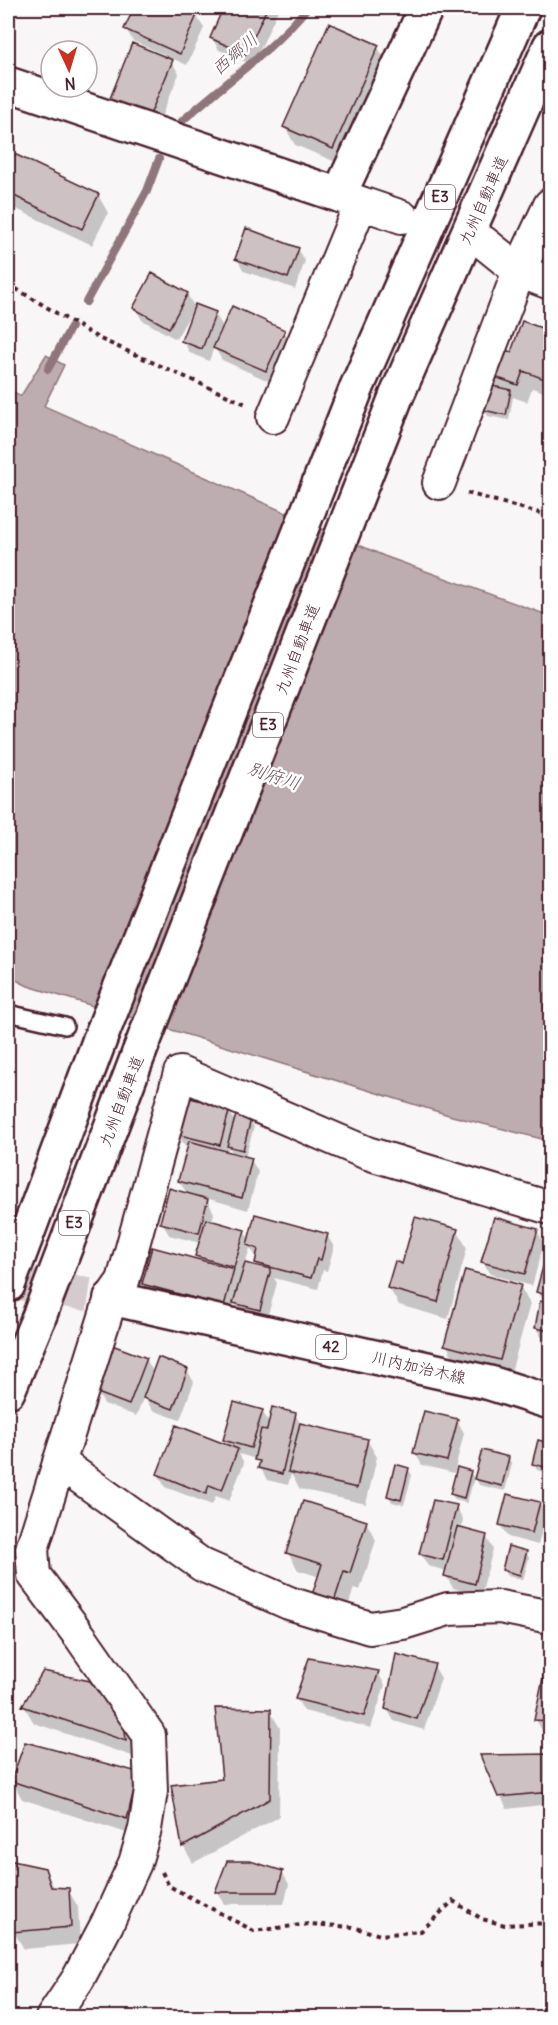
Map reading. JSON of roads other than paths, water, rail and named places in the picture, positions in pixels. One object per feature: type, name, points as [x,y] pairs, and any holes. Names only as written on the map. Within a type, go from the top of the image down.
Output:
[{"type":"main road","points":[[8,84],[350,199],[426,8]]},
{"type":"main road","name":"E3","points":[[8,1285],[100,1039],[357,387],[523,8]]},
{"type":"main road","name":"九州自動車道","points":[[8,1392],[396,397],[550,46]]},
{"type":"main road","name":"川内加治木線","points":[[111,1298],[490,1383],[550,1402]]},
{"type":"street","points":[[273,417],[350,199],[402,217]]},
{"type":"street","points":[[439,483],[519,271],[550,205]]},
{"type":"street","points":[[483,242],[519,271],[550,283]]},
{"type":"street","points":[[52,2018],[78,1979],[135,1863],[145,1829],[151,1791],[149,1735],[34,1575],[32,1549],[111,1298],[123,1281],[180,1073],[366,1153],[550,1208]]},
{"type":"street","points":[[59,1462],[202,1565],[289,1603],[369,1628],[402,1623],[448,1609],[500,1608],[550,1617]]},
{"type":"lane","points":[[8,1013],[64,1026]]},
{"type":"water","name":"別府川","points":[[46,355],[64,365],[44,406],[384,556],[550,616],[550,1141],[452,1116],[28,986],[8,976],[8,389],[21,396]]},
{"type":"waterway","name":"西郷川","points":[[181,122],[278,39],[307,8]]},
{"type":"waterway","name":"西郷川","points":[[86,302],[147,191],[159,159]]},
{"type":"waterway","points":[[48,369],[71,327]]},
{"type":"tunnel","points":[[8,1282],[111,1298]]}]
